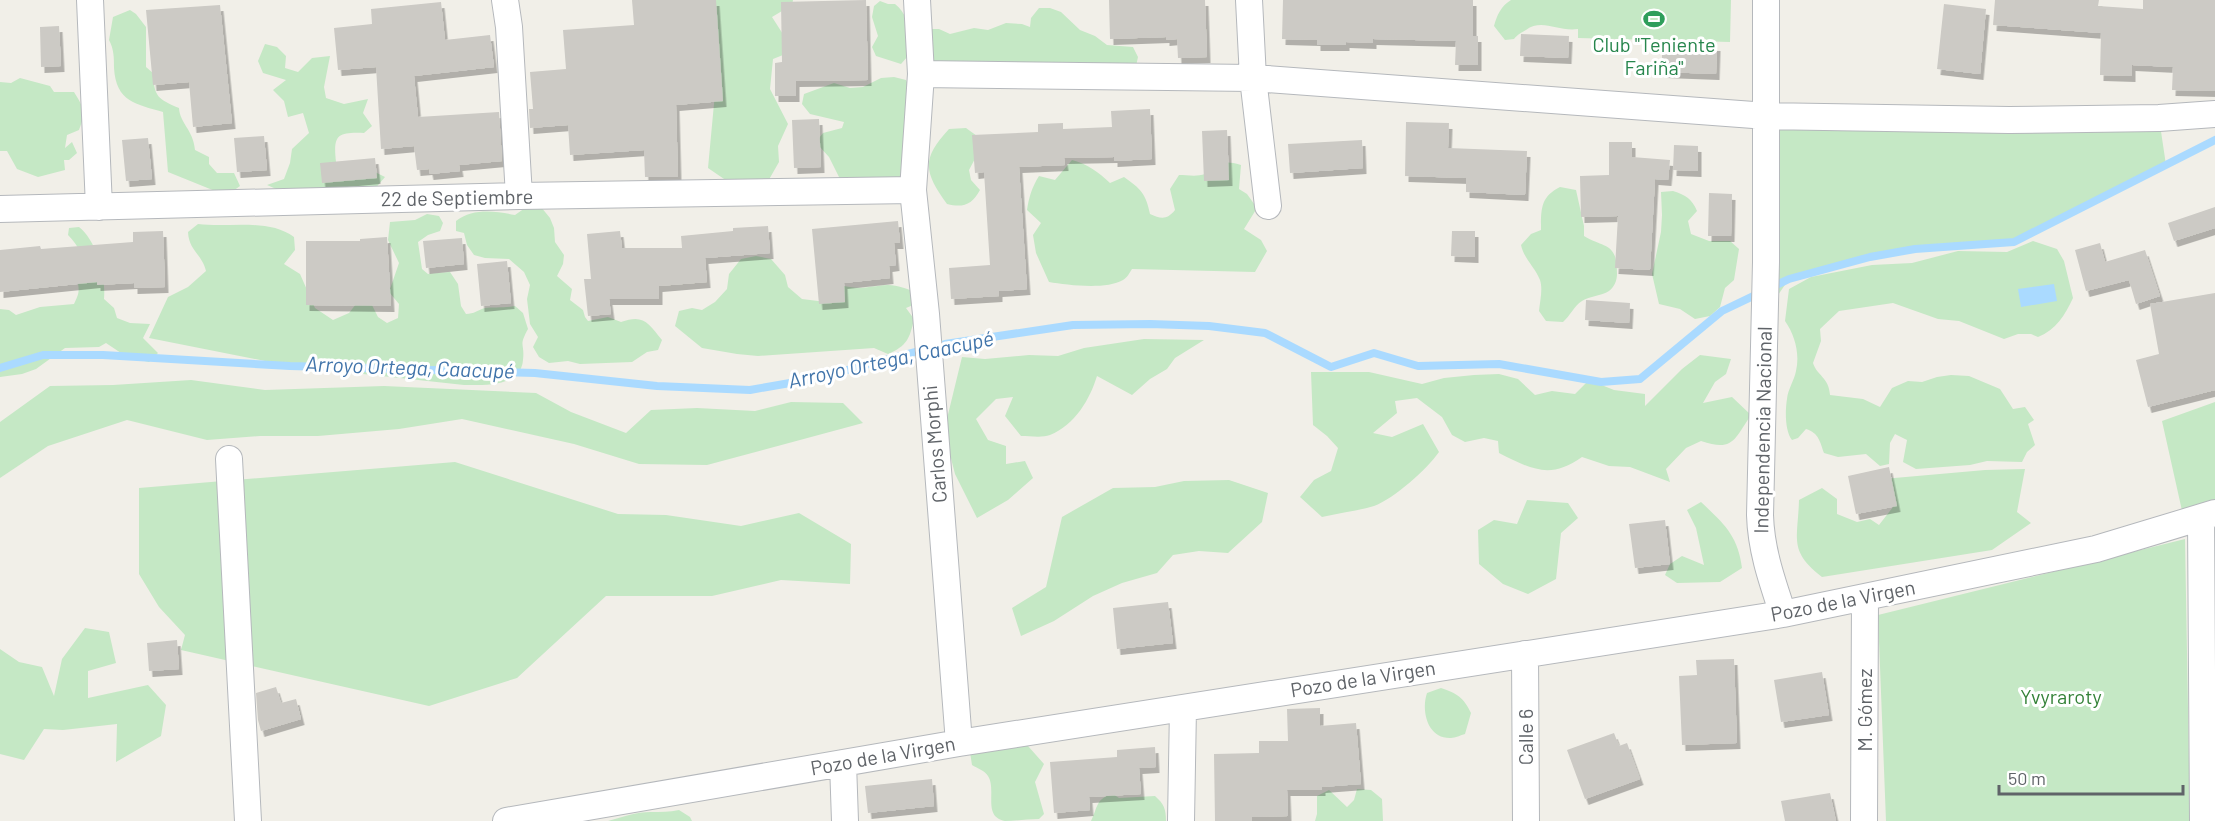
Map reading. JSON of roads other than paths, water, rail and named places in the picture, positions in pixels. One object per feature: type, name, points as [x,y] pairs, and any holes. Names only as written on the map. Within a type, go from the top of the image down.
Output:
[{"type":"street","points":[[90,0],[99,207]]},
{"type":"street","points":[[505,0],[509,27],[519,196]]},
{"type":"street","name":"Carlos Morphi","points":[[917,0],[921,74],[913,190],[926,314],[959,743]]},
{"type":"street","points":[[1249,0],[1253,78],[1268,206]]},
{"type":"street","points":[[1766,0],[1767,116]]},
{"type":"street","points":[[921,74],[1253,78],[1767,116],[2009,120],[2159,118],[2215,114]]},
{"type":"street","name":"Independencia Nacional","points":[[1767,116],[1760,515],[1761,541],[1766,564],[1783,614]]},
{"type":"street","name":"22 de Septiembre","points":[[0,209],[519,196],[913,190]]},
{"type":"street","points":[[229,459],[248,821]]},
{"type":"street","points":[[2203,821],[2208,516]]},
{"type":"street","name":"Pozo de la Virgen","points":[[506,821],[959,743],[1783,614],[2096,549],[2208,516]]},
{"type":"street","name":"M. Gómez","points":[[1864,821],[1865,598]]},
{"type":"street","name":"Calle 6","points":[[1525,654],[1526,821]]},
{"type":"street","points":[[1181,821],[1183,708]]},
{"type":"street","points":[[843,763],[845,821]]},
{"type":"water","points":[[2054,284],[2057,301],[2021,307],[2018,289]]},
{"type":"waterway","name":"Arroyo Ortega, Caacupé","points":[[0,368],[43,355],[103,355],[290,366],[535,373],[657,386],[750,390],[813,379],[945,344],[1073,325],[1150,324],[1209,326],[1265,333],[1331,367],[1374,353],[1418,366],[1499,364],[1601,382],[1640,379],[1722,311],[1789,279],[1870,257],[1915,249],[2014,242],[2215,140]]},
{"type":"place","name":"Club \"Teniente Fariña\"","points":[[1654,19]]},
{"type":"park label","name":"Yvyraroty","points":[[2061,697]]}]
